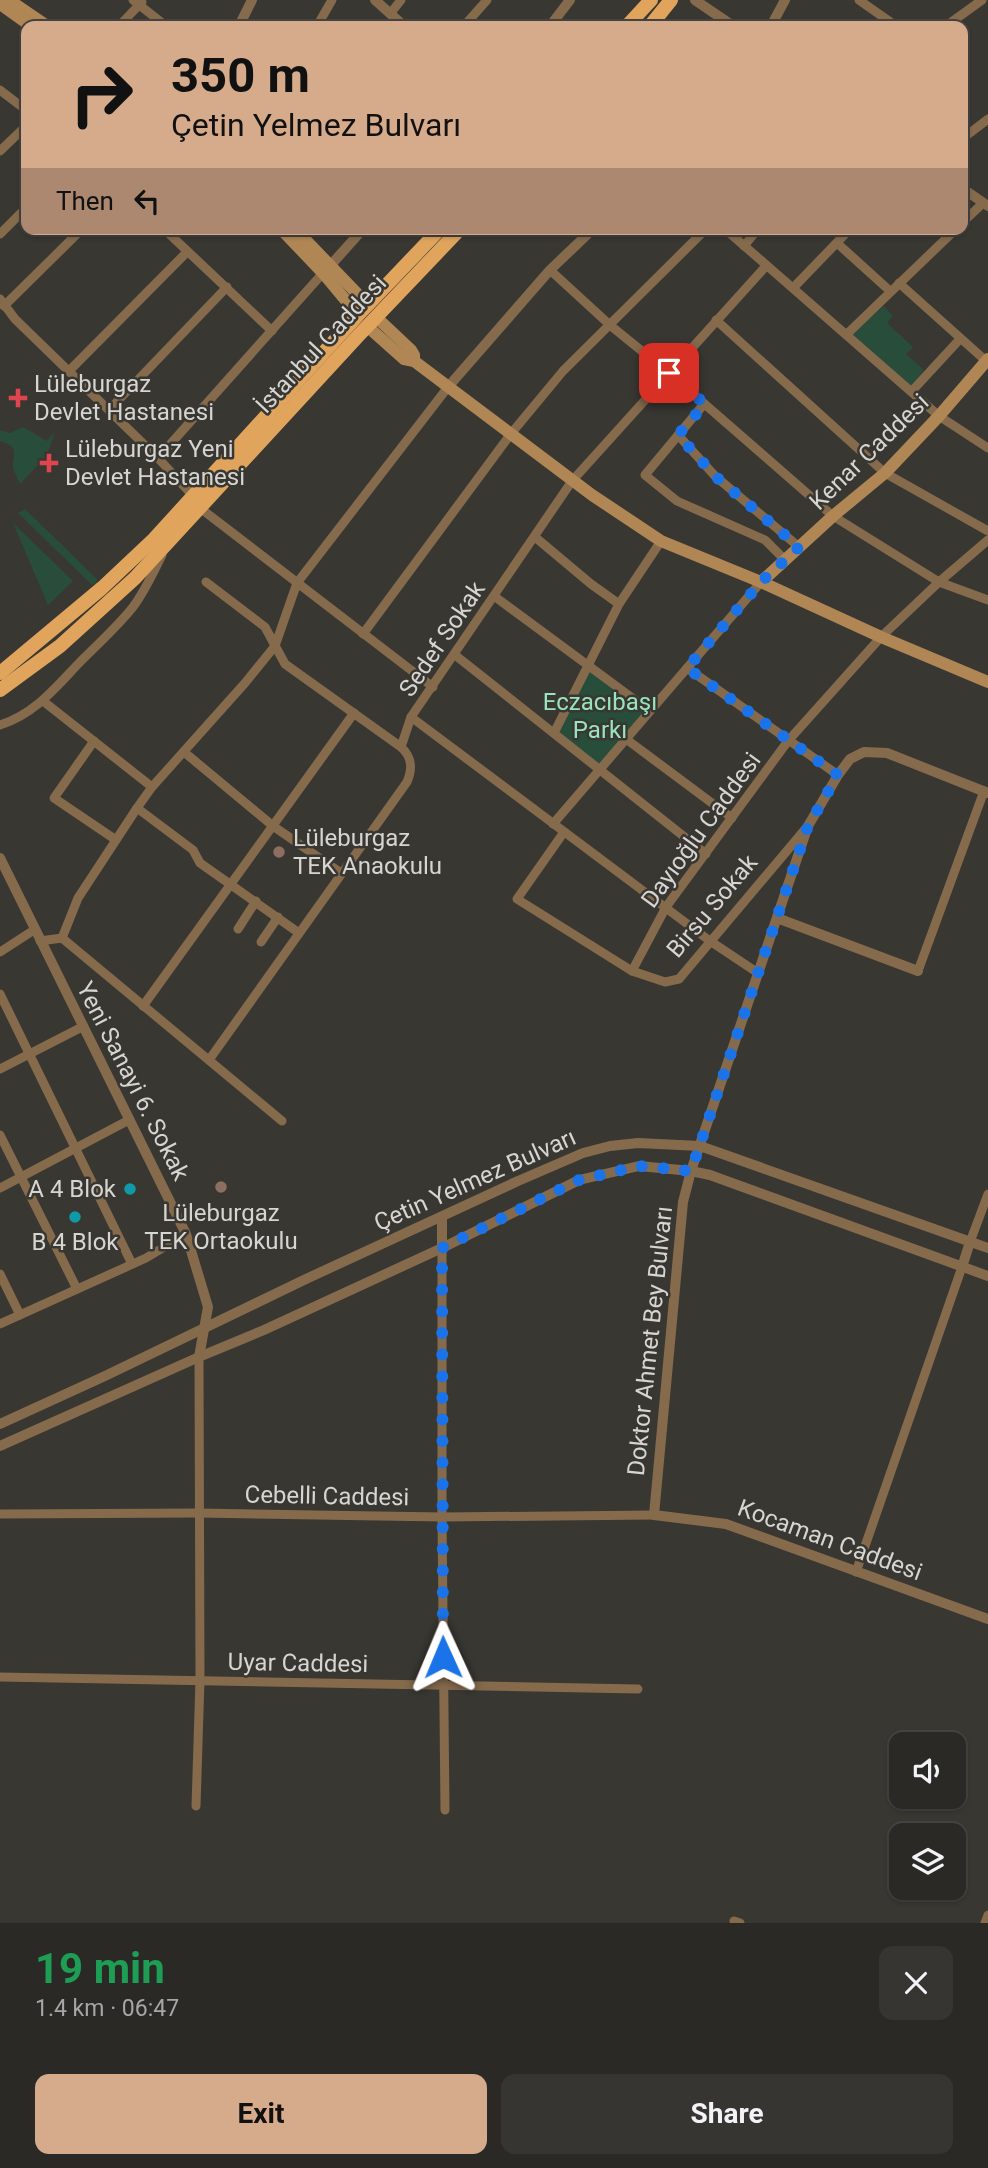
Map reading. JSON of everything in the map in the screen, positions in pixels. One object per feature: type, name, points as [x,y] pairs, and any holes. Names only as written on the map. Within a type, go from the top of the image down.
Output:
[{"type":"highway","points":[[632,21],[651,0]]},
{"type":"highway","points":[[654,21],[671,0]]},
{"type":"highway","name":"İstanbul Caddesi","points":[[0,673],[122,571],[197,502],[368,316],[435,235]]},
{"type":"highway","name":"İstanbul Caddesi","points":[[368,316],[454,235]]},
{"type":"highway","name":"İstanbul Caddesi","points":[[0,690],[60,646],[135,578],[166,545],[197,502]]},
{"type":"main road","points":[[9,0],[40,21]]},
{"type":"main road","points":[[0,4],[24,21]]},
{"type":"main road","points":[[288,235],[327,270]]},
{"type":"main road","points":[[300,235],[368,316],[411,350],[414,361],[572,481],[661,541],[988,682]]},
{"type":"main road","name":"Kenar Caddesi","points":[[761,582],[885,473],[987,360]]},
{"type":"street","points":[[242,21],[253,0]]},
{"type":"street","points":[[320,21],[332,0]]},
{"type":"street","points":[[375,0],[398,21]]},
{"type":"street","points":[[390,14],[401,0]]},
{"type":"street","points":[[468,21],[487,0]]},
{"type":"street","points":[[554,21],[570,0]]},
{"type":"street","points":[[695,0],[726,21]]},
{"type":"street","points":[[774,21],[785,0]]},
{"type":"street","points":[[859,0],[889,21]]},
{"type":"street","points":[[953,21],[982,0]]},
{"type":"street","points":[[123,21],[138,2],[160,21]]},
{"type":"street","points":[[0,90],[21,106]]},
{"type":"street","points":[[968,134],[988,119]]},
{"type":"street","points":[[0,151],[21,131]]},
{"type":"street","points":[[968,192],[986,205],[968,218]]},
{"type":"street","points":[[0,234],[21,213]]},
{"type":"street","points":[[76,235],[2,303],[158,458],[197,502],[433,687]]},
{"type":"street","points":[[169,235],[272,331]]},
{"type":"street","points":[[158,458],[358,235]]},
{"type":"street","points":[[62,938],[78,898],[152,787],[275,646],[297,583],[448,387],[550,270],[587,235]]},
{"type":"street","points":[[363,634],[510,435],[563,372],[700,235]]},
{"type":"street","points":[[732,235],[939,416],[988,449]]},
{"type":"street","points":[[744,246],[753,235]]},
{"type":"street","points":[[793,288],[844,235]]},
{"type":"street","points":[[847,334],[950,235]]},
{"type":"street","points":[[837,243],[890,291]]},
{"type":"street","points":[[69,371],[187,252]]},
{"type":"street","name":"Sedef Sokak","points":[[401,747],[411,717],[572,481],[766,266]]},
{"type":"street","points":[[550,270],[611,326],[833,516],[939,582],[988,600]]},
{"type":"street","points":[[899,283],[987,360]]},
{"type":"street","points":[[109,410],[227,287]]},
{"type":"street","points":[[716,320],[885,473],[988,531]]},
{"type":"street","points":[[912,391],[960,339]]},
{"type":"street","points":[[705,404],[645,475],[677,501],[765,540],[785,560]]},
{"type":"street","points":[[678,435],[715,476],[799,547]]},
{"type":"street","points":[[535,537],[619,604]]},
{"type":"street","name":"Dayıoğlu Caddesi","points":[[632,971],[666,907],[788,741],[881,637],[988,540]]},
{"type":"street","points":[[554,733],[619,604],[661,541]]},
{"type":"street","points":[[0,725],[23,716],[43,701],[112,631],[134,606],[166,545]]},
{"type":"street","points":[[206,582],[265,627],[285,664],[401,747],[408,754],[411,764],[407,782],[209,1060]]},
{"type":"street","name":"Kenar Caddesi","points":[[553,824],[761,582]]},
{"type":"street","points":[[494,596],[650,711]]},
{"type":"street","points":[[455,655],[706,854]]},
{"type":"street","points":[[687,668],[838,775]]},
{"type":"street","points":[[43,701],[152,787]]},
{"type":"street","points":[[143,1006],[354,713]]},
{"type":"street","points":[[411,717],[710,941],[758,973]]},
{"type":"street","points":[[626,739],[732,818]]},
{"type":"street","points":[[94,741],[54,798],[116,840]]},
{"type":"street","points":[[184,751],[273,826],[341,873]]},
{"type":"street","name":"Birsu Sokak","points":[[564,832],[517,899],[632,971],[664,982],[679,979],[808,826],[850,759],[864,751],[887,753],[986,792]]},
{"type":"street","points":[[777,918],[918,971],[986,792]]},
{"type":"street","points":[[137,808],[193,850],[200,863],[299,933]]},
{"type":"street","name":"Doktor Ahmet Bey Bulvarı","points":[[654,1515],[683,1202],[691,1171],[808,826]]},
{"type":"street","name":"Yeni Sanayi 6. Sokak","points":[[0,858],[186,1234],[208,1307],[199,1357]]},
{"type":"street","points":[[238,929],[256,901]]},
{"type":"street","points":[[261,942],[278,917]]},
{"type":"street","points":[[0,952],[34,930]]},
{"type":"street","points":[[40,941],[62,938],[282,1121]]},
{"type":"street","points":[[0,994],[132,1264]]},
{"type":"street","points":[[0,1069],[82,1027]]},
{"type":"street","points":[[0,1188],[129,1120]]},
{"type":"street","points":[[0,1135],[77,1289]]},
{"type":"street","name":"Çetin Yelmez Bulvarı","points":[[0,1424],[442,1217],[583,1153],[610,1146],[638,1143],[700,1146],[988,1248]]},
{"type":"street","name":"Çetin Yelmez Bulvarı","points":[[0,1446],[264,1330],[442,1248],[579,1180],[639,1166],[691,1171],[752,1190],[988,1276]]},
{"type":"street","points":[[856,1572],[988,1194]]},
{"type":"street","points":[[442,1217],[445,1810]]},
{"type":"street","points":[[0,1324],[132,1264],[186,1234]]},
{"type":"street","points":[[0,1274],[20,1315]]},
{"type":"street","points":[[196,1805],[200,1680],[199,1357]]},
{"type":"street","name":"Cebelli Caddesi","points":[[0,1514],[199,1513],[442,1517],[654,1515]]},
{"type":"street","name":"Kocaman Caddesi","points":[[654,1515],[726,1524],[988,1619]]},
{"type":"street","name":"Uyar Caddesi","points":[[0,1677],[638,1689]]},
{"type":"street","points":[[985,1923],[988,1915]]},
{"type":"green space","points":[[884,306],[893,316],[887,323],[913,347],[906,354],[924,370],[911,386],[851,333]]},
{"type":"green space","points":[[23,427],[47,441],[55,431],[47,455],[20,484],[13,467],[13,448],[0,441],[0,430],[10,433]]},
{"type":"green space","points":[[25,509],[97,579],[96,583],[92,585],[18,513]]},
{"type":"green space","points":[[13,523],[73,581],[48,605]]},
{"type":"green space","name":"Eczacıbaşı Parkı","points":[[590,669],[644,712],[599,767],[558,733]]},
{"type":"place","name":"Lüleburgaz Devlet Hastanesi","points":[[18,398]]},
{"type":"place","name":"Lüleburgaz Yeni Devlet Hastanesi","points":[[49,463]]},
{"type":"place","name":"Lüleburgaz TEK Anaokulu","points":[[279,852]]},
{"type":"place","name":"Lüleburgaz TEK Ortaokulu","points":[[221,1187]]},
{"type":"place","name":"A 4 Blok","points":[[130,1189]]},
{"type":"place","name":"B 4 Blok","points":[[75,1217]]},
{"type":"route","points":[[443,1657],[442,1248],[579,1180],[639,1166],[691,1171],[808,826],[838,775],[687,668],[761,582],[799,547],[715,476],[678,435],[705,404],[669,373]]}]
